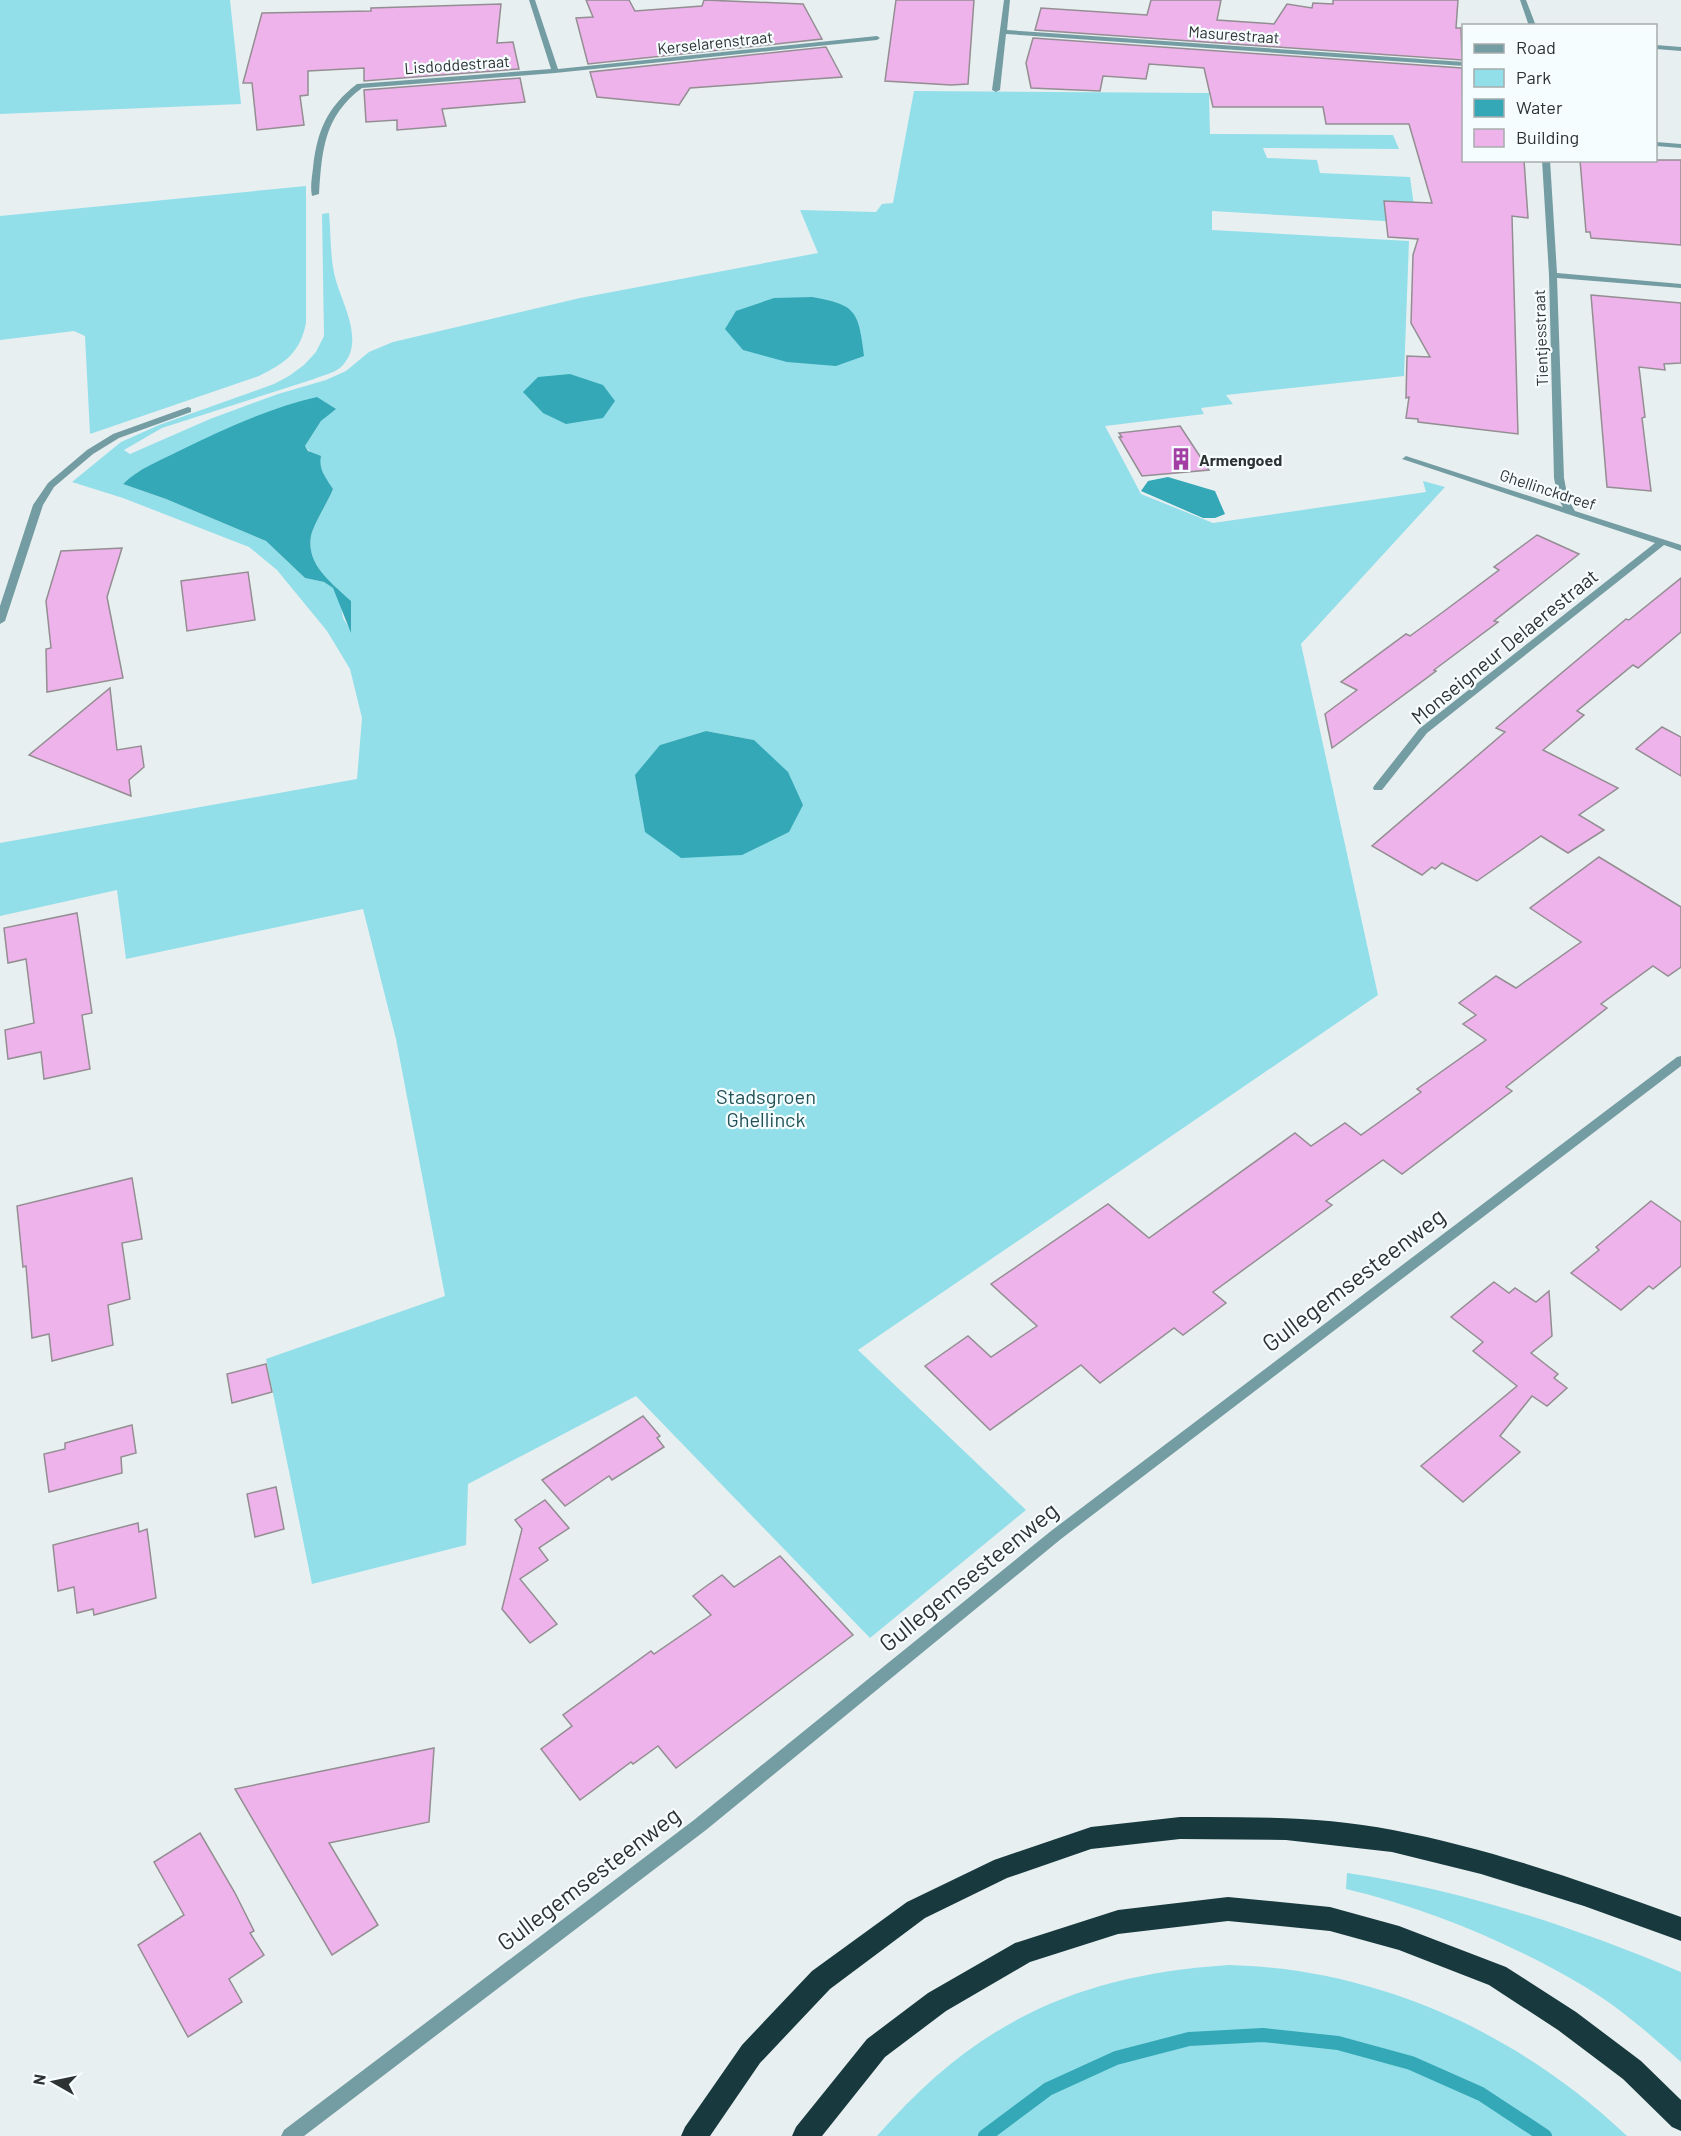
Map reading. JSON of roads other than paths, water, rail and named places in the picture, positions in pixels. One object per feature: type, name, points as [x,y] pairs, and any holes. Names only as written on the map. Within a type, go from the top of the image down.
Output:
[{"type":"highway","points":[[694,2136],[752,2054],[820,1980],[916,1910],[1002,1868],[1091,1838],[1180,1828],[1287,1829],[1392,1841],[1481,1862],[1584,1894],[1681,1929]]},
{"type":"highway","points":[[804,2136],[876,2048],[937,2002],[1024,1952],[1118,1922],[1228,1909],[1330,1918],[1399,1938],[1497,1976],[1567,2021],[1632,2070],[1681,2118]]},
{"type":"street","points":[[532,0],[555,71]]},
{"type":"street","points":[[996,90],[1007,0]]},
{"type":"street","points":[[1523,0],[1532,24]]},
{"type":"street","name":"Masurestraat","points":[[1003,32],[1462,64]]},
{"type":"street","name":"Kerselarenstraat","points":[[555,71],[877,38]]},
{"type":"street","points":[[1657,47],[1681,49]]},
{"type":"street","name":"Lisdoddestraat","points":[[315,194],[319,140],[333,111],[346,95],[360,86],[555,71]]},
{"type":"street","points":[[1657,144],[1681,146]]},
{"type":"street","name":"Tientjesstraat","points":[[1546,162],[1553,275],[1559,478],[1563,499],[1571,512]]},
{"type":"street","points":[[1553,275],[1681,286]]},
{"type":"street","points":[[0,621],[38,506],[51,485],[83,457],[116,436],[189,410]]},
{"type":"street","name":"Ghellinckdreef","points":[[1406,459],[1681,548]]},
{"type":"street","name":"Monseigneur Delaerestraat","points":[[1378,788],[1423,731],[1662,542]]},
{"type":"street","name":"Gullegemsesteenweg","points":[[290,2136],[700,1825],[1056,1535],[1681,1060]]},
{"type":"water","points":[[812,297],[838,303],[853,313],[860,329],[864,356],[836,366],[787,362],[743,350],[725,329],[736,311],[774,298]]},
{"type":"water","points":[[570,374],[603,385],[615,401],[603,418],[566,424],[543,413],[523,392],[538,377]]},
{"type":"water","points":[[317,397],[336,409],[321,421],[305,446],[308,451],[321,456],[322,469],[333,489],[311,536],[312,556],[322,573],[351,601],[351,633],[333,588],[324,582],[305,578],[266,541],[166,499],[123,484],[149,466],[230,427],[264,413]]},
{"type":"water","points":[[1168,477],[1215,491],[1225,514],[1215,518],[1203,518],[1141,491],[1148,481]]},
{"type":"water","points":[[706,731],[754,740],[788,772],[803,805],[789,832],[742,855],[681,858],[645,832],[635,775],[660,745]]},
{"type":"waterway","points":[[985,2136],[1048,2089],[1116,2058],[1189,2039],[1263,2035],[1338,2043],[1411,2063],[1481,2094],[1545,2136]]},
{"type":"place","name":"Armengoed","points":[[1181,459]]},
{"type":"park label","name":"Stadsgroen Ghellinck","points":[[766,1108]]}]
